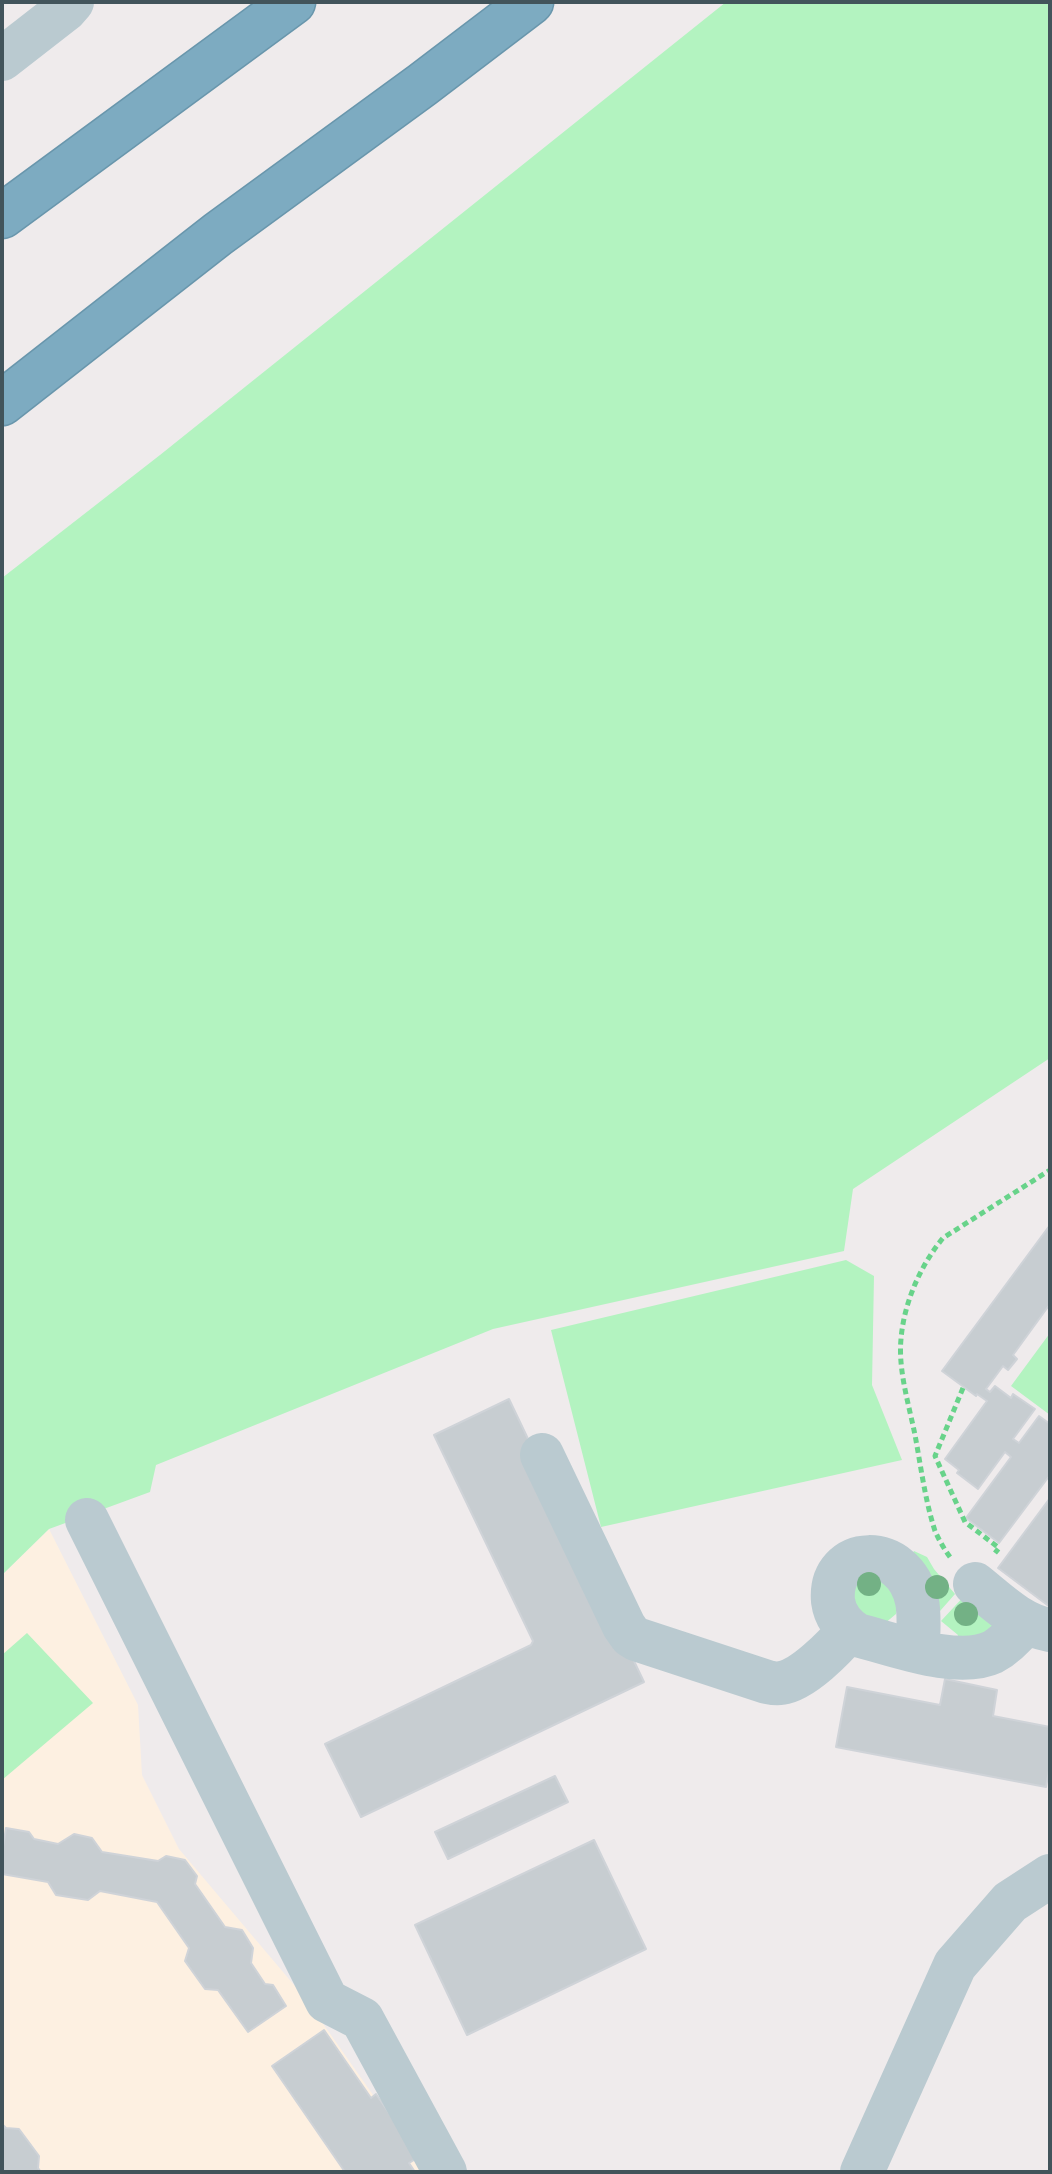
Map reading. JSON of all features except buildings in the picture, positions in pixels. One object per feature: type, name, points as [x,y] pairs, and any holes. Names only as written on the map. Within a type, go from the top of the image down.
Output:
[{"type":"highway","points":[[2,216],[293,2]]},
{"type":"highway","points":[[2,403],[218,234],[531,2]]},
{"type":"lane","points":[[2,59],[72,2]]},
{"type":"lane","points":[[542,1455],[624,1626],[636,1639],[767,1682],[781,1683],[814,1664],[833,1649],[849,1630]]},
{"type":"lane","points":[[87,1520],[327,2001],[362,2019],[445,2172]]},
{"type":"lane","points":[[918,1650],[917,1602],[904,1572],[895,1563],[880,1557],[865,1556],[856,1560],[837,1577],[833,1604],[839,1619],[857,1635],[918,1650],[958,1658],[982,1656],[1038,1627]]},
{"type":"lane","points":[[974,1582],[1017,1618],[1038,1627]]},
{"type":"lane","points":[[862,2172],[955,1965],[1010,1902],[1050,1876]]},
{"type":"path","points":[[963,1388],[935,1456],[965,1522],[999,1548],[974,1582],[958,1568],[945,1550],[929,1511],[904,1379],[901,1339],[919,1276],[943,1238],[1050,1170]]},
{"type":"shaded area","points":[[49,1529],[138,1705],[142,1775],[179,1849],[305,1998],[427,2172],[2,2172],[2,1575]]},
{"type":"green space","points":[[726,2],[1050,2],[1050,1058],[853,1189],[844,1251],[493,1329],[156,1465],[150,1492],[49,1529],[2,1575],[2,578]]},
{"type":"green space","points":[[846,1260],[874,1276],[872,1385],[902,1460],[601,1527],[551,1330]]},
{"type":"green space","points":[[1050,1333],[1050,1415],[1011,1386]]},
{"type":"green space","points":[[914,1551],[927,1557],[955,1594],[933,1619],[908,1560]]},
{"type":"green space","points":[[873,1569],[900,1600],[896,1614],[884,1624],[855,1622],[847,1582]]},
{"type":"green space","points":[[967,1593],[1000,1618],[997,1638],[956,1641],[958,1635],[941,1621]]},
{"type":"green space","points":[[27,1633],[93,1703],[2,1780],[2,1655]]}]
